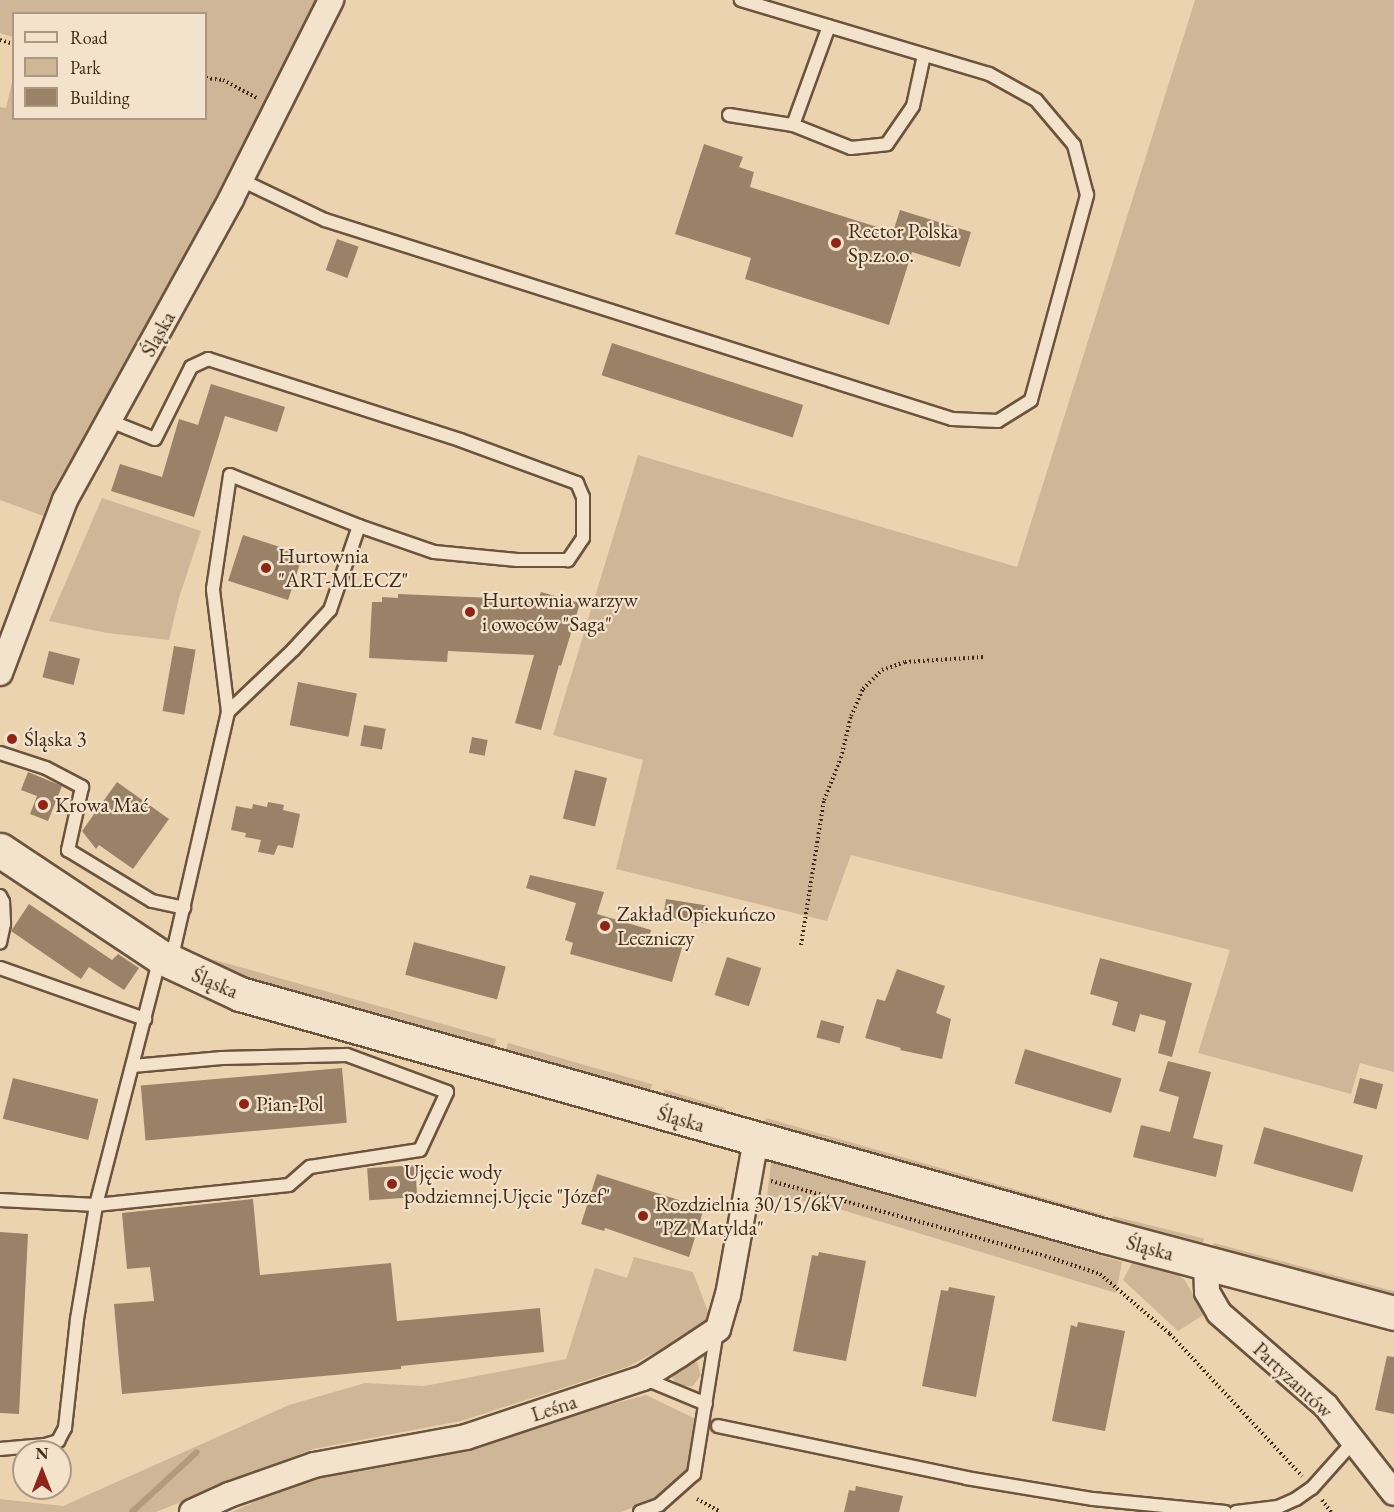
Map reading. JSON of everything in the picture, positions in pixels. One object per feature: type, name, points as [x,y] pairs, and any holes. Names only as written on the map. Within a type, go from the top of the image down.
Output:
[{"type":"main road","name":"Śląska","points":[[0,850],[166,960],[216,985],[252,998],[756,1139],[1394,1313]]},
{"type":"street","name":"Śląska","points":[[0,674],[65,500],[241,180],[331,0]]},
{"type":"street","points":[[718,1329],[728,1295],[756,1139]]},
{"type":"street","name":"Partyzantów","points":[[1206,1263],[1207,1292],[1219,1313],[1326,1406],[1394,1493]]},
{"type":"street","name":"Leśna","points":[[192,1512],[228,1495],[314,1465],[466,1437],[643,1378],[718,1329]]},
{"type":"lane","points":[[241,180],[325,220],[952,419],[999,421],[1031,400],[1088,195],[1074,145],[1036,100],[989,74],[741,0]]},
{"type":"lane","points":[[793,125],[829,26]]},
{"type":"lane","points":[[729,115],[793,125],[851,148],[887,144],[913,105],[924,55]]},
{"type":"lane","points":[[0,1449],[45,1445],[58,1441],[65,1428],[77,1318],[96,1205],[144,1019],[184,908],[228,712],[213,589],[230,475],[359,526],[434,552],[517,560],[568,560],[583,538],[583,497],[577,483],[460,440],[208,358],[191,367],[155,440],[110,421]]},
{"type":"lane","points":[[228,712],[293,650],[330,610],[359,526]]},
{"type":"lane","points":[[0,753],[46,768],[82,788],[68,850],[152,901],[184,908]]},
{"type":"lane","points":[[0,896],[3,902],[4,924],[0,943]]},
{"type":"lane","points":[[0,968],[144,1019]]},
{"type":"lane","points":[[0,1200],[96,1205],[289,1185],[310,1167],[420,1150],[447,1092],[347,1055],[222,1058],[132,1066]]},
{"type":"lane","points":[[640,1512],[658,1506],[694,1474],[718,1329]]},
{"type":"lane","points":[[643,1378],[706,1404]]},
{"type":"lane","points":[[718,1426],[966,1478],[1093,1500],[1225,1512]]},
{"type":"lane","points":[[1236,1512],[1278,1507],[1296,1500],[1312,1488],[1354,1441]]},
{"type":"path","points":[[207,78],[223,80],[276,108]]},
{"type":"path","points":[[801,945],[824,800],[841,758],[851,716],[863,688],[882,670],[905,662],[984,657]]},
{"type":"path","points":[[750,1173],[1100,1274],[1170,1334],[1294,1465],[1312,1488]]},
{"type":"path","points":[[697,1499],[720,1512]]},
{"type":"green space","points":[[0,0],[320,0],[46,517],[0,500],[0,107],[6,108],[12,82],[12,120],[207,120],[207,12],[12,12],[12,37],[0,33]]},
{"type":"green space","points":[[1195,0],[1394,0],[1394,1072],[1360,1063],[1351,1094],[1198,1053],[1230,950],[851,855],[827,921],[616,869],[643,760],[553,735],[638,455],[1017,567]]},
{"type":"green space","points":[[102,498],[201,531],[179,598],[169,640],[107,633],[49,621]]},
{"type":"green space","points":[[197,955],[496,1039],[492,1056],[272,993],[201,964]]},
{"type":"green space","points":[[508,1043],[652,1084],[648,1100],[504,1058]]},
{"type":"green space","points":[[663,1089],[725,1108],[721,1116],[669,1101]]},
{"type":"green space","points":[[766,1118],[1105,1215],[1101,1230],[762,1132]]},
{"type":"green space","points":[[772,1156],[1122,1262],[1116,1293],[819,1203],[767,1196]]},
{"type":"green space","points":[[1113,1216],[1204,1239],[1201,1253],[1109,1231]]},
{"type":"green space","points":[[1214,1243],[1394,1291],[1391,1304],[1211,1256]]},
{"type":"green space","points":[[634,1257],[693,1272],[710,1317],[663,1348],[627,1367],[461,1421],[313,1449],[156,1512],[0,1512],[0,1499],[63,1506],[289,1405],[365,1383],[424,1386],[566,1359],[595,1268],[627,1278]]},
{"type":"green space","points":[[1134,1259],[1171,1270],[1184,1279],[1205,1314],[1178,1331],[1123,1280]]},
{"type":"green space","points":[[697,1362],[701,1375],[693,1386],[678,1386],[671,1376],[673,1369],[687,1363]]},
{"type":"green space","points":[[646,1395],[700,1421],[689,1470],[655,1499],[621,1512],[232,1512],[316,1474],[466,1444]]},
{"type":"building","name":"Rector Polska Sp.z.o.o.","points":[[704,144],[743,157],[739,167],[754,172],[750,187],[893,232],[900,210],[971,232],[960,267],[912,252],[889,325],[745,279],[751,258],[675,234]]},
{"type":"building","points":[[337,239],[359,247],[347,278],[326,270]]},
{"type":"building","points":[[612,343],[803,405],[793,437],[601,375]]},
{"type":"building","points":[[211,384],[285,407],[277,432],[225,416],[194,517],[111,491],[120,464],[162,477],[179,419],[198,425]]},
{"type":"building","name":"Hurtownia \"ART-MLECZ\"","points":[[243,535],[303,554],[288,600],[228,581]]},
{"type":"building","points":[[541,592],[580,603],[561,666],[559,665],[541,730],[515,723],[534,655],[448,651],[447,662],[369,658],[372,602],[382,602],[382,597],[398,598],[398,594],[538,600]]},
{"type":"building","points":[[174,646],[196,650],[184,715],[163,711]]},
{"type":"building","points":[[49,651],[80,659],[74,685],[42,677]]},
{"type":"building","points":[[298,682],[357,693],[349,737],[290,725]]},
{"type":"building","points":[[364,725],[386,729],[382,750],[360,746]]},
{"type":"building","points":[[472,737],[488,740],[485,756],[469,753]]},
{"type":"building","points":[[575,770],[607,778],[595,826],[563,819]]},
{"type":"building","name":"Krowa Mać","points":[[28,772],[62,786],[48,821],[30,814],[37,796],[21,790]]},
{"type":"building","points":[[117,782],[169,819],[133,869],[99,845],[96,849],[82,831]]},
{"type":"building","points":[[268,802],[284,805],[283,810],[300,814],[293,848],[278,845],[274,855],[258,852],[261,840],[245,837],[246,833],[231,830],[236,806],[252,809],[253,804],[267,807]]},
{"type":"building","name":"Zakład Opiekuńczo Leczniczy","points":[[530,875],[604,892],[597,914],[651,930],[650,934],[683,944],[672,982],[570,954],[573,943],[565,940],[576,903],[526,888]]},
{"type":"building","points":[[666,899],[709,906],[707,924],[663,917]]},
{"type":"building","points":[[29,904],[112,960],[118,954],[139,968],[124,990],[89,967],[81,979],[11,931]]},
{"type":"building","points":[[414,942],[506,967],[497,999],[405,975]]},
{"type":"building","points":[[727,957],[761,968],[749,1006],[715,995]]},
{"type":"building","points":[[1100,958],[1192,983],[1172,1057],[1158,1053],[1166,1021],[1140,1014],[1135,1032],[1112,1025],[1118,1002],[1090,994]]},
{"type":"building","points":[[897,969],[945,986],[936,1013],[951,1019],[942,1059],[900,1050],[901,1048],[865,1038],[877,999],[885,1001]]},
{"type":"building","points":[[821,1020],[844,1026],[840,1044],[816,1037]]},
{"type":"building","points":[[1025,1049],[1122,1079],[1111,1113],[1014,1083]]},
{"type":"building","points":[[1168,1061],[1211,1072],[1193,1138],[1223,1145],[1216,1177],[1133,1157],[1141,1125],[1170,1132],[1179,1097],[1159,1091]]},
{"type":"building","name":"Pian-Pol","points":[[342,1068],[347,1123],[146,1140],[141,1086]]},
{"type":"building","points":[[13,1078],[98,1099],[88,1140],[3,1119]]},
{"type":"building","points":[[1360,1078],[1383,1084],[1376,1109],[1353,1103]]},
{"type":"building","points":[[1264,1127],[1363,1155],[1353,1192],[1254,1164]]},
{"type":"building","name":"Ujęcie wody podziemnej.Ujęcie \"Józef\"","points":[[415,1165],[417,1197],[369,1200],[367,1168]]},
{"type":"building","name":"Rozdzielnia 30/15/6kV \"PZ Matylda\"","points":[[597,1174],[704,1208],[689,1257],[605,1228],[604,1231],[581,1224]]},
{"type":"building","points":[[253,1199],[260,1275],[391,1263],[397,1321],[540,1308],[544,1352],[401,1366],[401,1369],[122,1394],[114,1304],[154,1301],[150,1267],[127,1269],[122,1213]]},
{"type":"building","points":[[0,1232],[28,1234],[19,1414],[0,1413]]},
{"type":"building","points":[[819,1252],[866,1261],[846,1361],[793,1351],[812,1255],[818,1256]]},
{"type":"building","points":[[949,1287],[995,1296],[976,1397],[922,1386],[941,1290],[948,1291]]},
{"type":"building","points":[[1078,1322],[1125,1331],[1105,1431],[1052,1421],[1071,1325],[1077,1327]]},
{"type":"building","points":[[1387,1356],[1394,1357],[1394,1414],[1375,1410]]},
{"type":"building","points":[[856,1486],[903,1496],[899,1512],[844,1512],[849,1490],[855,1491]]},
{"type":"waterway","points":[[132,1512],[197,1452]]},
{"type":"place","name":"Rector Polska Sp.z.o.o.","points":[[836,243]]},
{"type":"place","name":"Hurtownia \"ART-MLECZ\"","points":[[266,568]]},
{"type":"place","name":"Hurtownia warzyw i owoców \"Saga\"","points":[[470,612]]},
{"type":"place","name":"Śląska 3","points":[[12,739]]},
{"type":"place","name":"Krowa Mać","points":[[43,805]]},
{"type":"place","name":"Zakład Opiekuńczo Leczniczy","points":[[605,926]]},
{"type":"place","name":"Pian-Pol","points":[[244,1104]]},
{"type":"place","name":"Ujęcie wody podziemnej.Ujęcie \"Józef\"","points":[[392,1184]]},
{"type":"place","name":"Rozdzielnia 30/15/6kV \"PZ Matylda\"","points":[[643,1216]]}]
